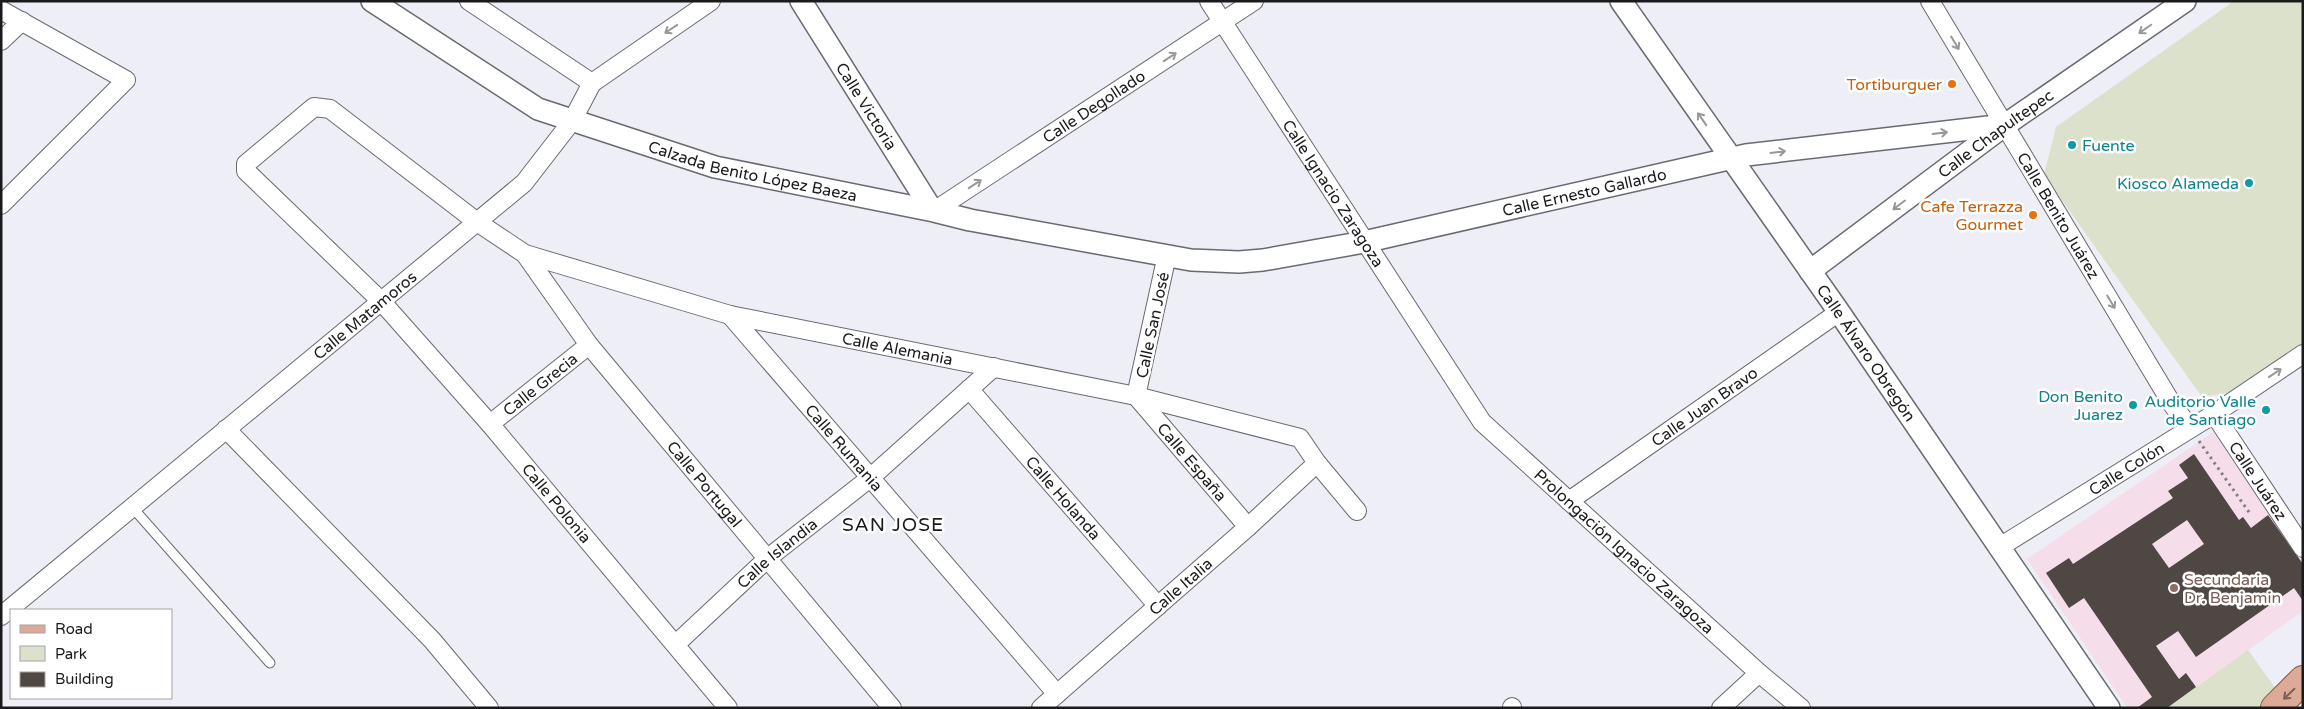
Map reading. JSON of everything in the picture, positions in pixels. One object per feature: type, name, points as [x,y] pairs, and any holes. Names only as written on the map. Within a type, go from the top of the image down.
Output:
[{"type":"main road","points":[[2275,708],[2303,680]]},
{"type":"street","name":"Calzada Benito López Baeza","points":[[372,1],[538,108],[572,121],[715,167],[933,210],[970,220],[1167,255]]},
{"type":"street","points":[[469,1],[592,83]]},
{"type":"street","name":"Calle Matamoros","points":[[1,616],[524,183],[572,121],[592,83],[711,1]]},
{"type":"street","name":"Calle Victoria","points":[[801,1],[933,210]]},
{"type":"street","name":"Calle Ignacio Zaragoza","points":[[1209,1],[1458,385]]},
{"type":"street","name":"Calle Degollado","points":[[933,210],[1254,1]]},
{"type":"street","name":"Calle Álvaro Obregón","points":[[1621,1],[1839,312],[2108,708]]},
{"type":"street","name":"Calle Benito Juárez","points":[[1930,1],[2172,404],[2190,428]]},
{"type":"street","name":"Calle Chapultepec","points":[[1810,271],[2004,125],[2185,1]]},
{"type":"street","points":[[1,10],[126,80],[1,204]]},
{"type":"street","points":[[1,41],[22,21]]},
{"type":"street","name":"Calle Alemania","points":[[381,301],[246,171],[246,164],[314,107],[330,109],[477,222],[525,254],[730,315],[1136,396],[1300,438],[1317,463],[1357,511]]},
{"type":"street","name":"Calle Ernesto Gallardo","points":[[1167,255],[1190,260],[1239,262],[1263,260],[1364,242],[1746,155],[2004,125]]},
{"type":"street","name":"Calle Portugal","points":[[525,254],[589,345],[892,708]]},
{"type":"street","name":"Calle San José","points":[[1136,396],[1167,255]]},
{"type":"street","name":"Calle Polonia","points":[[381,301],[490,424],[728,708]]},
{"type":"street","name":"Calle Juan Bravo","points":[[1569,501],[1839,312]]},
{"type":"street","name":"Calle Rumania","points":[[730,315],[1057,694]]},
{"type":"street","name":"Calle Grecia","points":[[490,424],[589,345]]},
{"type":"street","name":"Calle Colón","points":[[1998,548],[2214,414],[2303,354]]},
{"type":"street","name":"Calle Islandia","points":[[676,644],[768,558],[870,478],[994,367]]},
{"type":"street","name":"Prolongación Ignacio Zaragoza","points":[[1458,385],[1482,422],[1759,673],[1801,708]]},
{"type":"street","name":"Calle Holanda","points":[[969,389],[1158,606]]},
{"type":"street","name":"Calle España","points":[[1136,396],[1248,527]]},
{"type":"street","name":"Calle Juárez","points":[[2214,414],[2303,548]]},
{"type":"street","points":[[226,429],[432,640],[489,708]]},
{"type":"street","name":"Calle Italia","points":[[1041,708],[1248,527],[1317,463]]},
{"type":"street","points":[[1721,708],[1759,673]]},
{"type":"lane","points":[[132,507],[270,663]]},
{"type":"path","points":[[2190,428],[2251,515]]},
{"type":"shaded area","name":"Secundaria Dr. Benjamin","points":[[2213,432],[2303,564],[2303,611],[2167,708],[2127,708],[2027,559]]},
{"type":"green space","points":[[2234,1],[2303,1],[2303,346],[2239,391],[2202,397],[2044,175],[2056,127]]},
{"type":"green space","points":[[2248,650],[2281,696],[2269,708],[2167,708]]},
{"type":"building","name":"Secundaria Dr. Benjamin","points":[[2194,454],[2239,520],[2243,517],[2251,528],[2268,515],[2303,564],[2303,601],[2294,588],[2196,657],[2178,631],[2156,646],[2179,679],[2186,673],[2196,687],[2167,708],[2137,708],[2152,697],[2084,598],[2069,608],[2046,573],[2069,558],[2073,564],[2173,498],[2168,491],[2188,478],[2179,465]],"holes":[[[2187,520],[2204,544],[2169,568],[2152,544]]]},
{"type":"place","name":"Tortiburguer","points":[[1952,84]]},
{"type":"place","name":"Fuente","points":[[2072,145]]},
{"type":"place","name":"Kiosco Alameda","points":[[2249,183]]},
{"type":"place","name":"Cafe Terrazza Gourmet","points":[[2033,215]]},
{"type":"place","name":"Don Benito Juarez","points":[[2133,405]]},
{"type":"place","name":"Auditorio Valle de Santiago","points":[[2266,410]]},
{"type":"place","name":"Secundaria Dr. Benjamin","points":[[2174,588]]},
{"type":"district","name":"SAN JOSE","points":[[893,524]]}]
